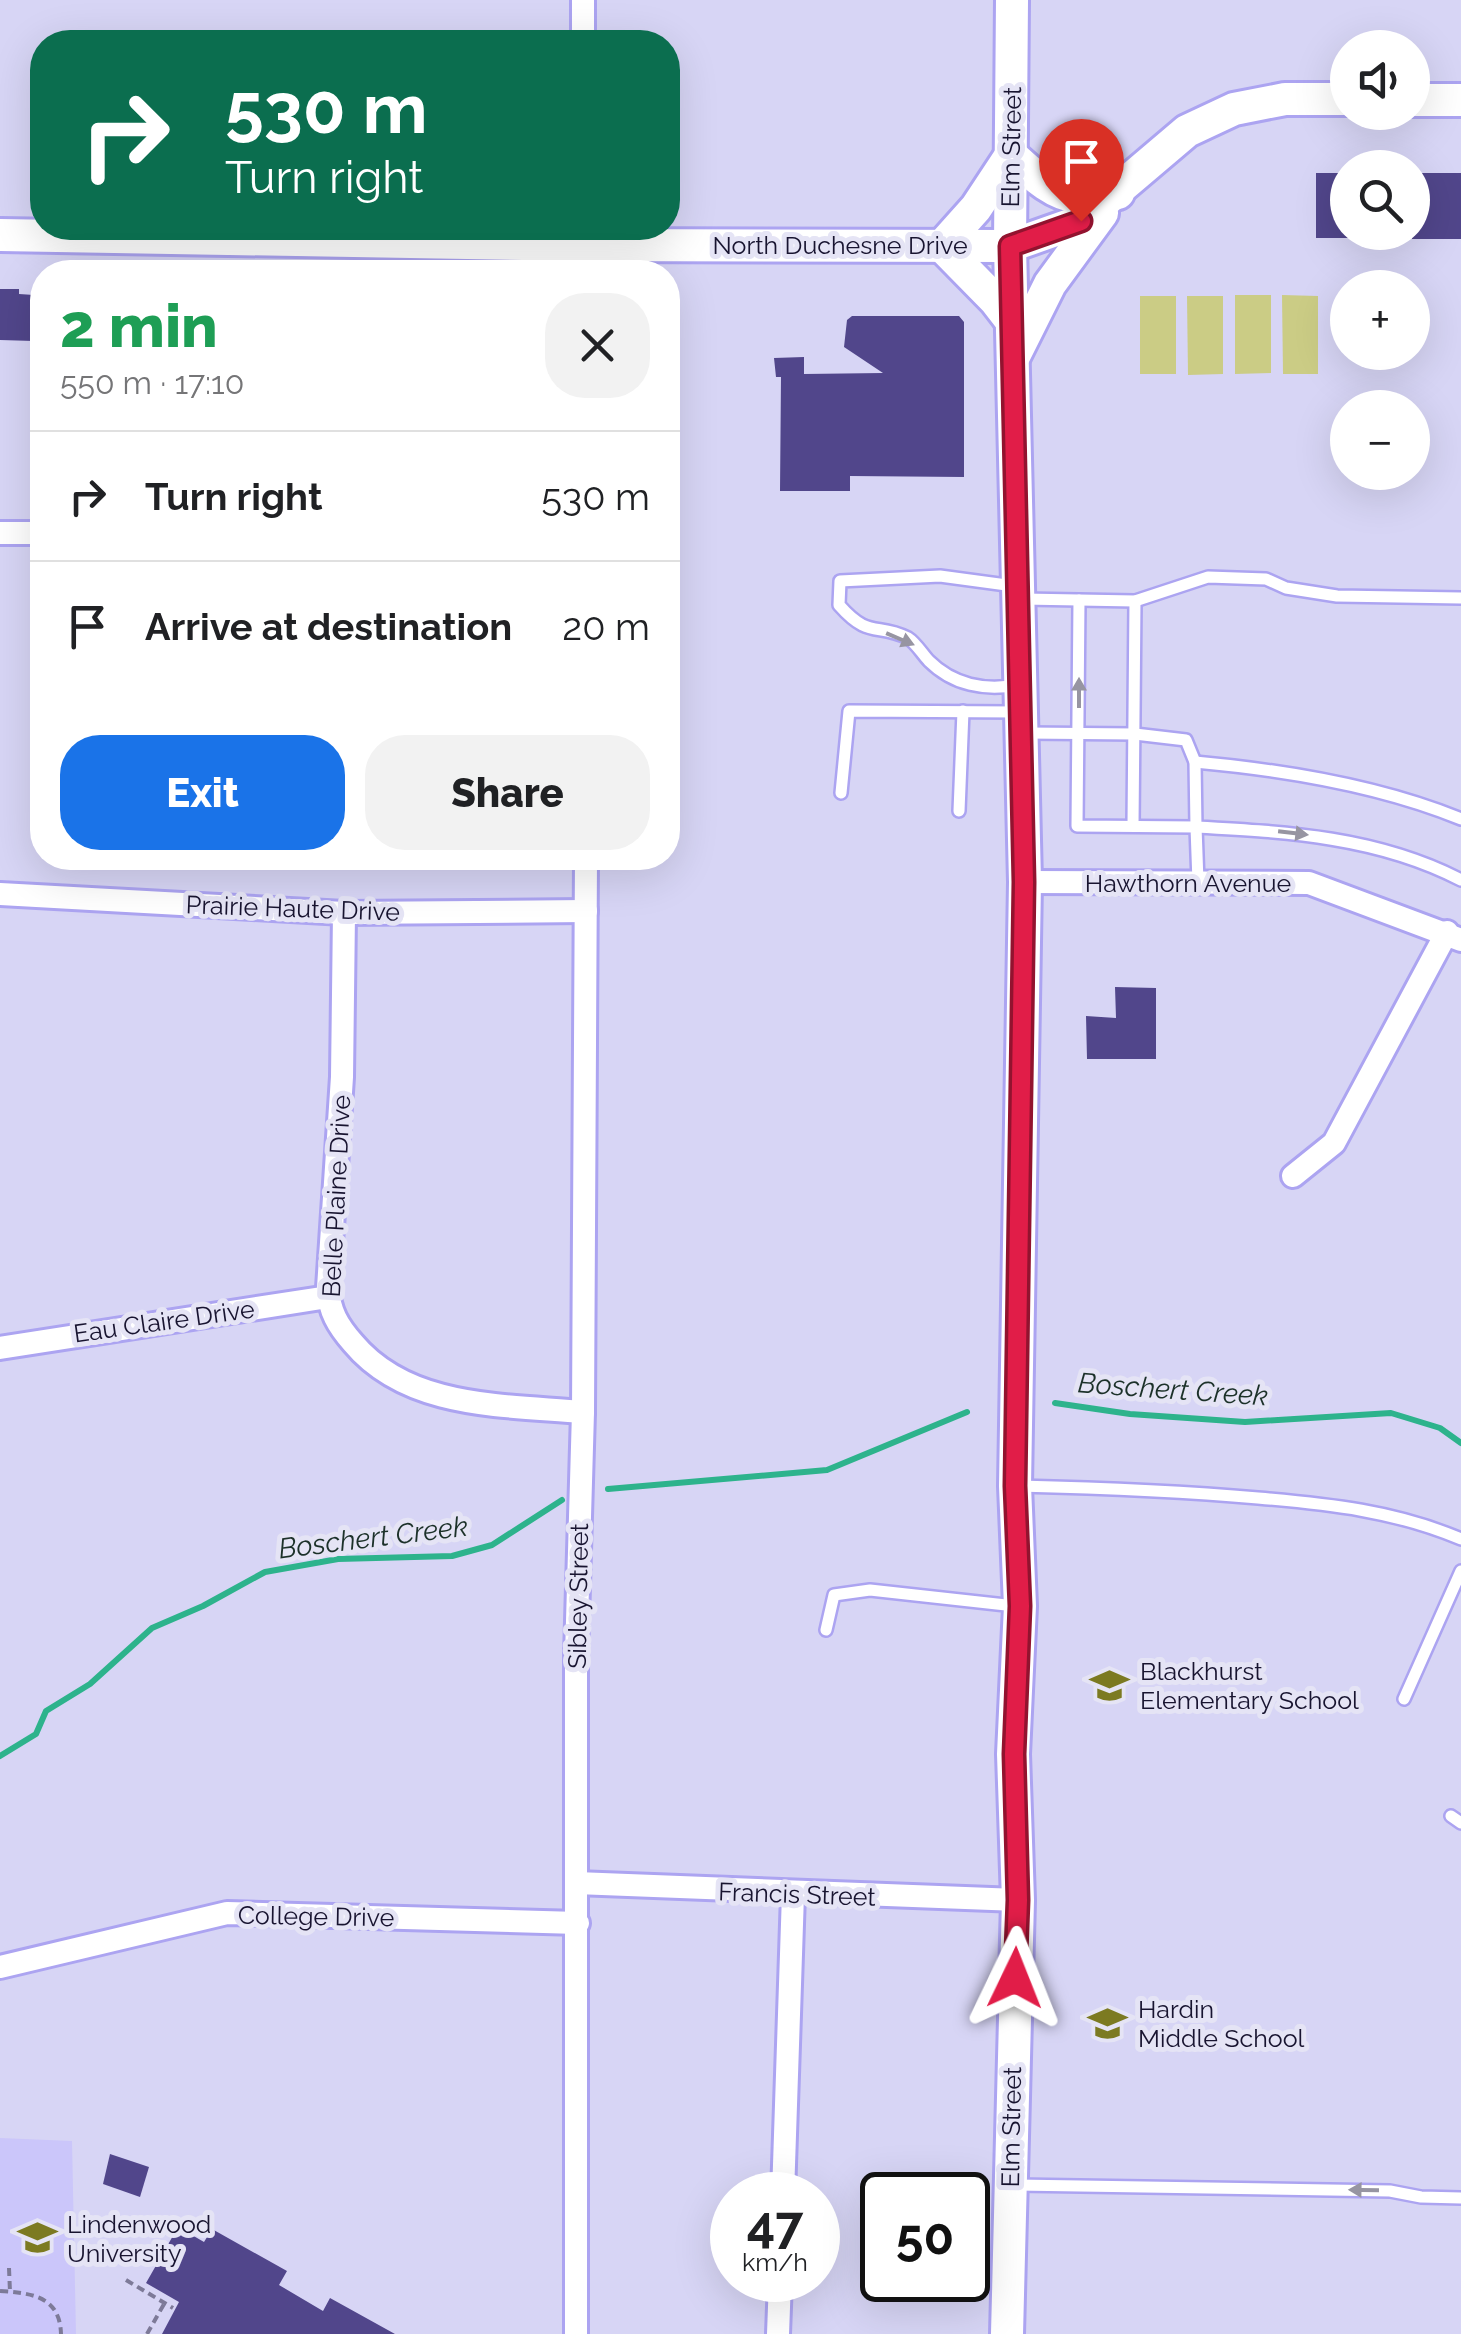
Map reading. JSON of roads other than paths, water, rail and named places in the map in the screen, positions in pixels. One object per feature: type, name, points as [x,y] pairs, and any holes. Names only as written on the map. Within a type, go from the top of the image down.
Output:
[{"type":"main road","name":"Elm Street","points":[[1007,2334],[1018,1900],[1014,1754],[1020,1606],[1015,1486],[1024,882],[1010,246],[1012,0]]},
{"type":"main road","name":"North Duchesne Drive","points":[[322,240],[585,248],[1010,246],[1081,221],[1187,130],[1234,109],[1285,99],[1330,100]]},
{"type":"main road","points":[[1430,100],[1461,100]]},
{"type":"main road","points":[[1012,322],[942,246],[976,208],[1011,155],[1061,192],[1078,197],[1118,192]]},
{"type":"main road","points":[[1013,358],[1050,284],[1118,192]]},
{"type":"main road","name":"North Duchesne Drive","points":[[0,235],[30,235]]},
{"type":"main road","points":[[644,260],[664,245]]},
{"type":"street","points":[[583,0],[583,30]]},
{"type":"street","points":[[0,533],[30,533]]},
{"type":"street","name":"Sibley Street","points":[[576,2334],[576,1656],[583,1412],[586,870]]},
{"type":"street","name":"Hawthorn Avenue","points":[[1024,882],[1309,883],[1454,936]]},
{"type":"street","name":"Prairie Haute Drive","points":[[0,894],[344,914],[586,912]]},
{"type":"street","name":"Belle Plaine Drive","points":[[344,914],[342,1077],[328,1297],[336,1321],[376,1367],[408,1386],[482,1403],[583,1412]]},
{"type":"street","points":[[1293,1176],[1334,1144],[1454,936]]},
{"type":"street","name":"Eau Claire Drive","points":[[0,1348],[328,1297]]},
{"type":"street","name":"Francis Street","points":[[576,1883],[1018,1900]]},
{"type":"street","points":[[784,2172],[793,1894]]},
{"type":"street","name":"College Drive","points":[[0,1967],[227,1913],[578,1923]]},
{"type":"street","points":[[778,2334],[779,2302]]},
{"type":"lane","points":[[1198,882],[1195,762],[1186,740],[1135,734],[1078,734],[1021,710],[999,688],[975,686],[945,676],[910,639],[865,629],[852,620],[838,605],[840,581],[940,576],[1018,593],[1135,601],[1208,578],[1266,580],[1286,588],[1337,596],[1461,598]]},
{"type":"lane","points":[[1079,600],[1076,826],[1196,826],[1288,832],[1370,845],[1461,880]]},
{"type":"lane","points":[[1133,826],[1135,601]]},
{"type":"lane","points":[[841,793],[849,710],[1021,710]]},
{"type":"lane","points":[[958,811],[963,711]]},
{"type":"lane","points":[[1195,762],[1270,769],[1359,789],[1461,819]]},
{"type":"lane","points":[[1015,1486],[1179,1491],[1369,1509],[1434,1527],[1461,1539]]},
{"type":"lane","points":[[1404,1699],[1461,1571]]},
{"type":"lane","points":[[826,1630],[834,1594],[870,1590],[1020,1606]]},
{"type":"lane","points":[[1010,2185],[1390,2191],[1461,2198]]},
{"type":"waterway","name":"Boschert Creek","points":[[1055,1403],[1130,1414],[1245,1422],[1391,1413],[1440,1428],[1461,1443]]},
{"type":"waterway","name":"Boschert Creek","points":[[608,1489],[827,1470],[967,1412]]},
{"type":"waterway","name":"Boschert Creek","points":[[0,1756],[36,1734],[46,1711],[90,1684],[152,1628],[265,1572],[338,1559],[452,1556],[492,1545],[562,1500]]},
{"type":"place","name":"Blackhurst Elementary School","points":[[1110,1685]]},
{"type":"place","name":"Hardin Middle School","points":[[1108,2023]]},
{"type":"place","name":"Lindenwood University","points":[[37,2238]]}]
